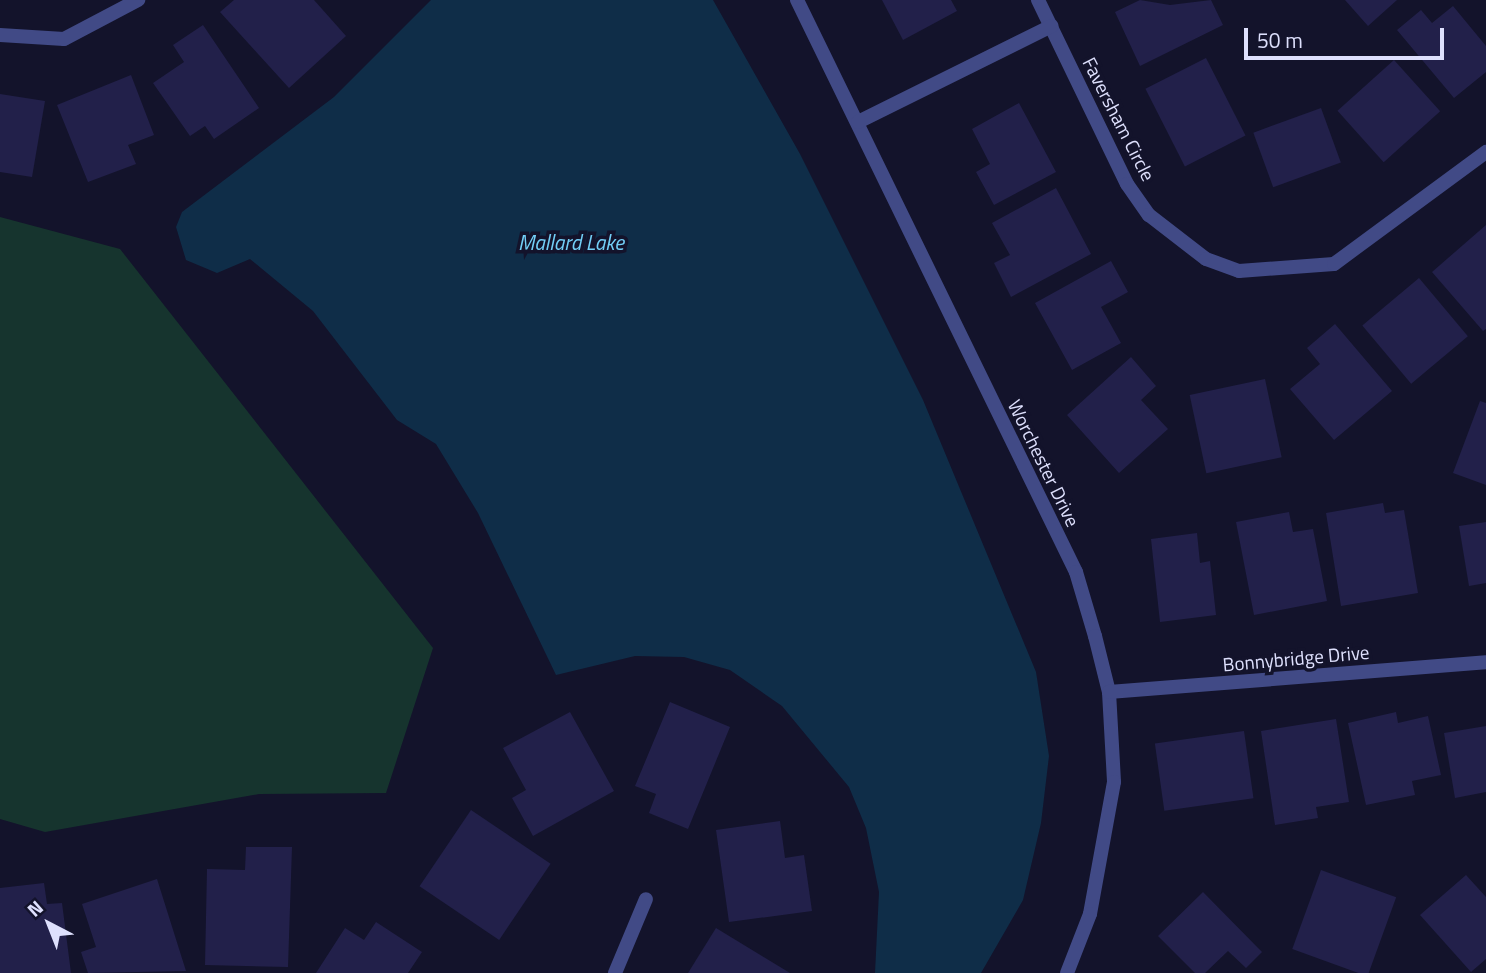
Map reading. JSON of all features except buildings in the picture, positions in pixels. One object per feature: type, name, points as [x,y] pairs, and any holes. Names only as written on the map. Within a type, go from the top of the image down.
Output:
[{"type":"street","points":[[0,35],[64,39],[138,0]]},
{"type":"street","name":"Worchester Drive","points":[[797,0],[1076,572],[1109,692],[1114,782],[1105,849],[1068,973]]},
{"type":"street","name":"Faversham Circle","points":[[1038,0],[1127,184],[1149,215],[1206,260],[1239,271],[1334,264],[1486,152]]},
{"type":"street","points":[[858,122],[1051,26]]},
{"type":"street","name":"Bonnybridge Drive","points":[[1109,692],[1486,662]]},
{"type":"street","points":[[615,973],[646,900]]},
{"type":"green space","points":[[0,217],[120,249],[433,648],[386,793],[259,794],[45,832],[0,819]]},
{"type":"water","name":"Mallard Lake","points":[[431,0],[713,0],[800,154],[923,400],[1036,672],[1049,756],[1041,823],[1023,900],[981,973],[875,973],[879,892],[866,828],[849,787],[782,706],[730,670],[684,657],[635,656],[556,675],[478,513],[436,444],[397,420],[313,311],[250,259],[217,273],[186,260],[176,227],[182,212],[334,97]]}]
